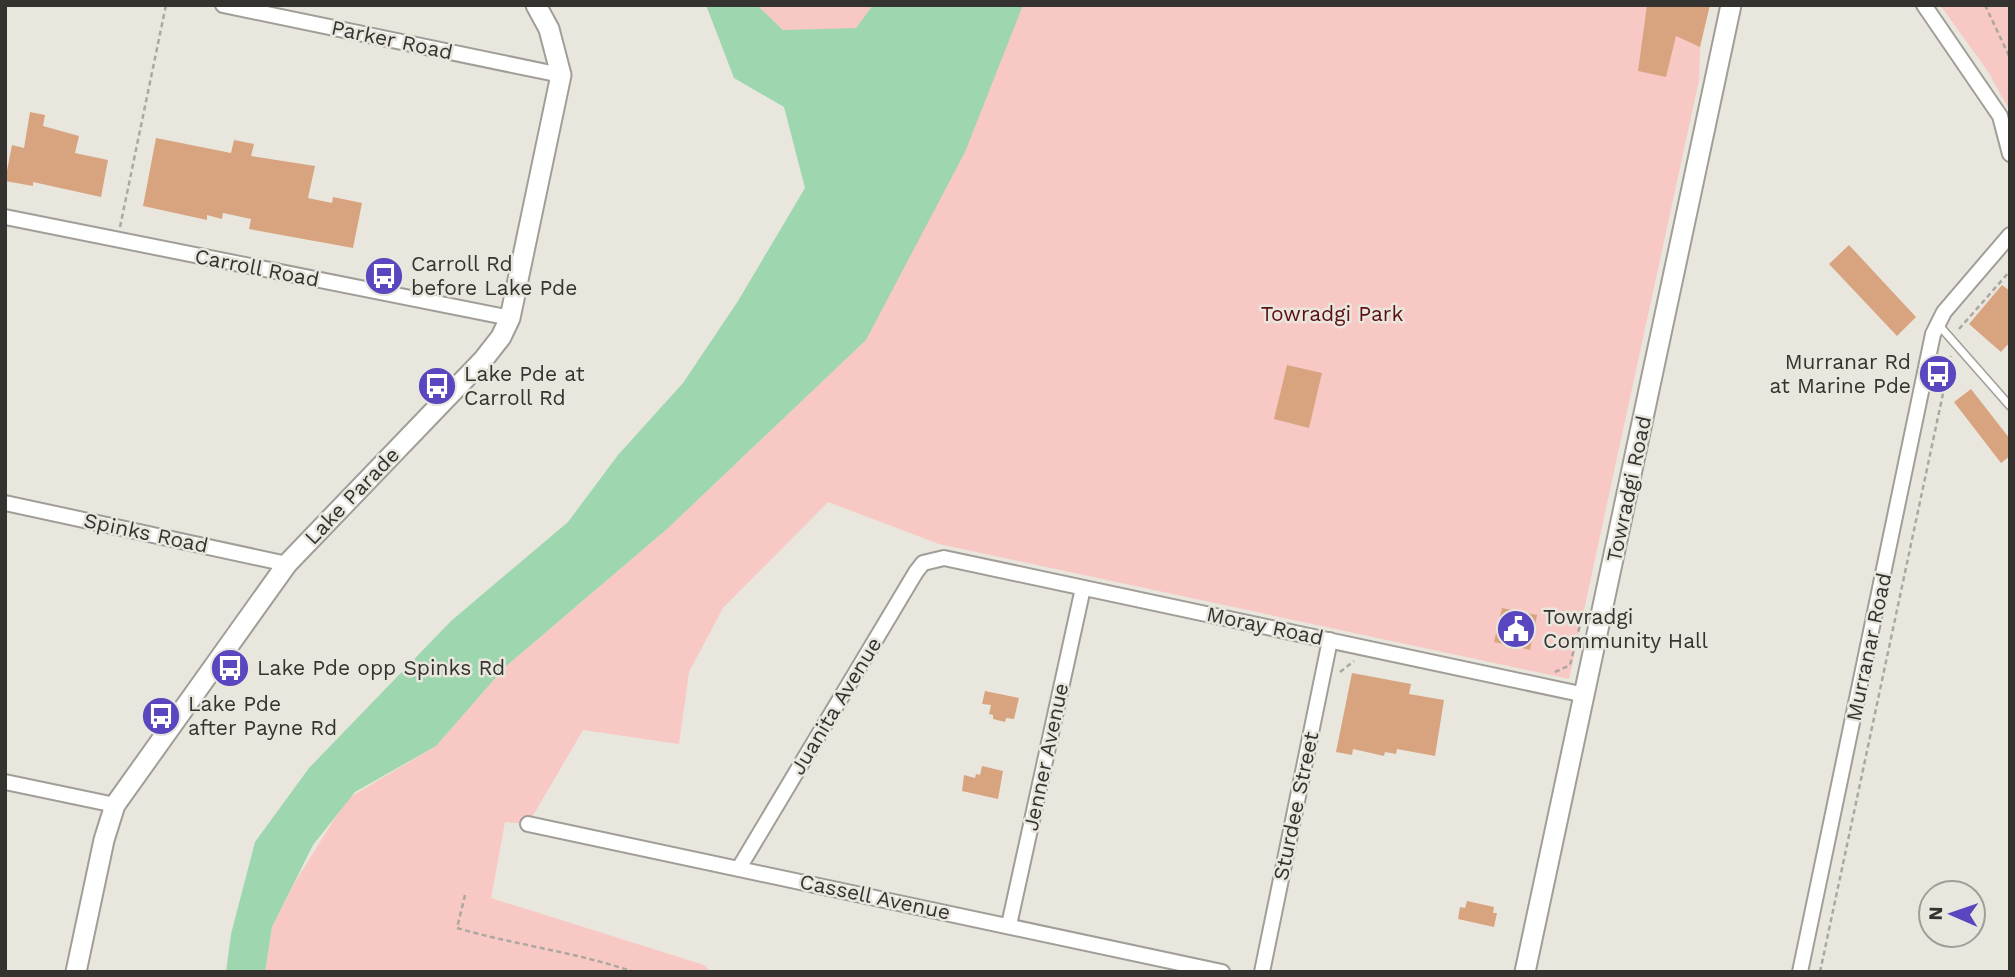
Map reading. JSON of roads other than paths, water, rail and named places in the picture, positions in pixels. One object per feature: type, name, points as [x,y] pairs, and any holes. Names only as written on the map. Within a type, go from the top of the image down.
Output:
[{"type":"main road","name":"Lake Parade","points":[[76,972],[104,841],[115,805],[287,564],[483,360],[501,337],[510,318],[561,75],[549,29],[536,5]]},
{"type":"main road","name":"Towradgi Road","points":[[1525,972],[1731,5]]},
{"type":"street","name":"Parker Road","points":[[223,5],[561,75]]},
{"type":"street","points":[[1924,5],[1996,110],[2010,154]]},
{"type":"street","name":"Carroll Road","points":[[5,217],[510,318]]},
{"type":"street","points":[[1937,322],[2010,235]]},
{"type":"street","name":"Murranar Road","points":[[1800,972],[1937,322]]},
{"type":"street","name":"Spinks Road","points":[[5,503],[287,564]]},
{"type":"street","name":"Moray Road","points":[[944,558],[1585,695]]},
{"type":"street","name":"Juanita Avenue","points":[[738,868],[916,572],[923,563],[944,558]]},
{"type":"street","name":"Jenner Avenue","points":[[1009,925],[1083,588]]},
{"type":"street","name":"Sturdee Street","points":[[1262,972],[1330,640]]},
{"type":"street","points":[[5,782],[115,805]]},
{"type":"street","name":"Cassell Avenue","points":[[528,824],[1222,972]]},
{"type":"lane","points":[[1937,322],[2010,406]]},
{"type":"place","name":"Carroll Rd before Lake Pde","points":[[384,276]]},
{"type":"place","name":"Murranar Rd at Marine Pde","points":[[1938,374]]},
{"type":"place","name":"Lake Pde at Carroll Rd","points":[[437,386]]},
{"type":"place","name":"Towradgi Community Hall","points":[[1516,629]]},
{"type":"place","name":"Lake Pde opp Spinks Rd","points":[[230,668]]},
{"type":"place","name":"Lake Pde after Payne Rd","points":[[161,716]]},
{"type":"park label","name":"Towradgi Park","points":[[1332,314]]}]
